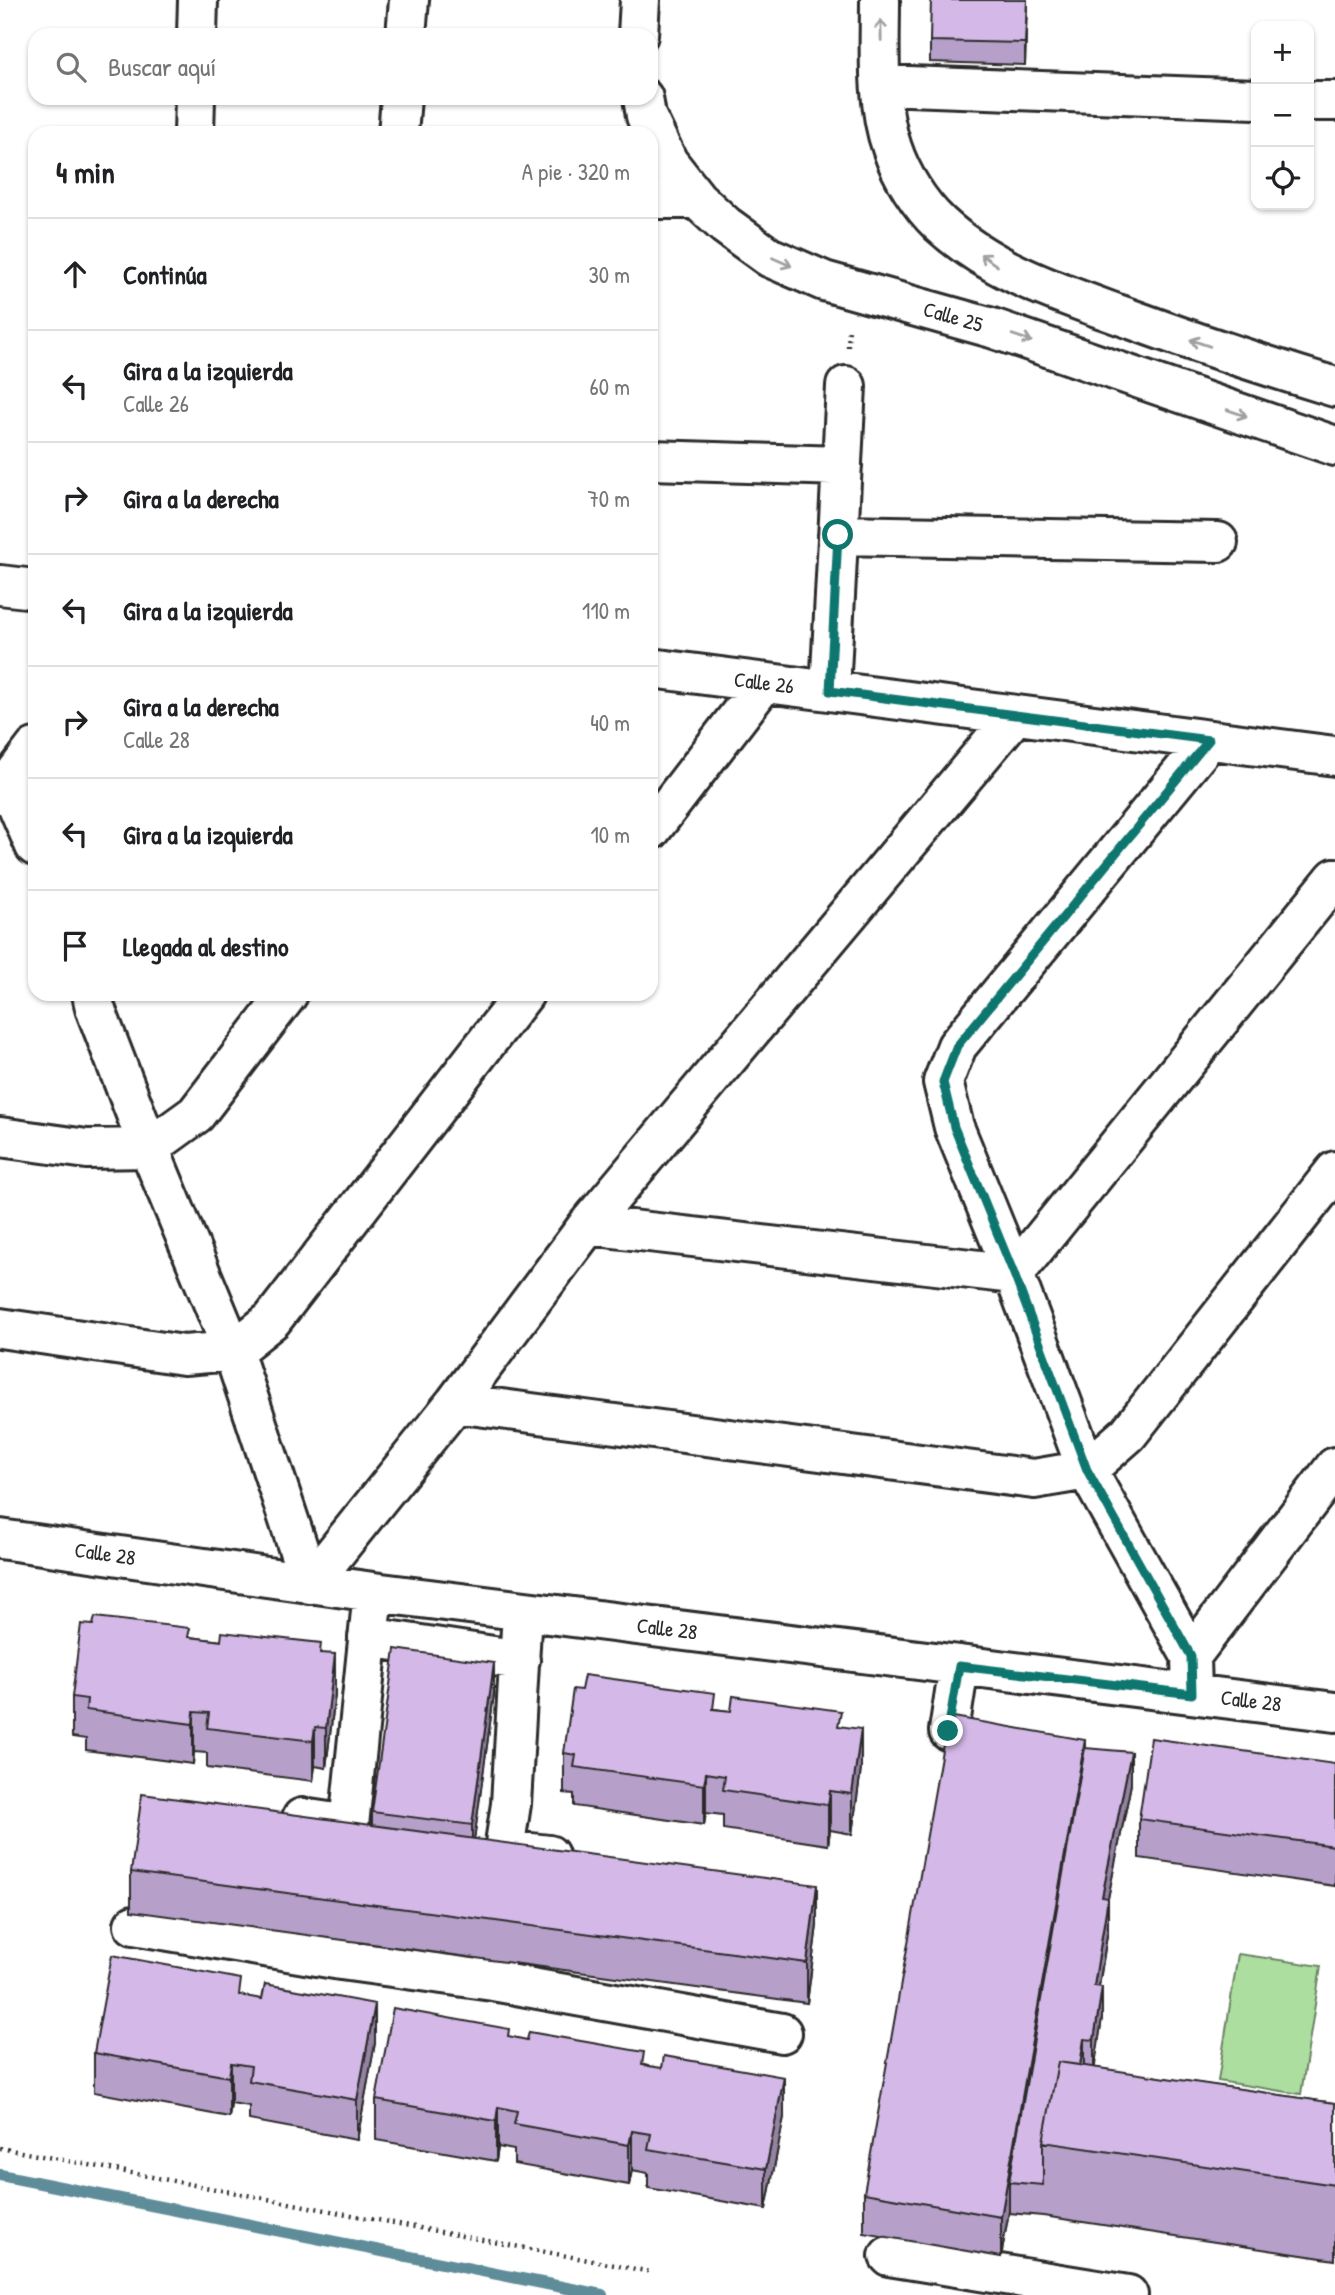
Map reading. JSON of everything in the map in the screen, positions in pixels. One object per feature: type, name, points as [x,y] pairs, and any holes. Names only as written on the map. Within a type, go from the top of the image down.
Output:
[{"type":"street","points":[[197,28],[198,0]]},
{"type":"street","points":[[407,28],[409,0]]},
{"type":"street","points":[[639,28],[640,0]]},
{"type":"street","points":[[880,0],[882,85],[891,146],[909,185],[939,223],[997,266],[1064,295],[1335,387]]},
{"type":"street","points":[[882,85],[1251,99]]},
{"type":"street","points":[[1314,100],[1335,102]]},
{"type":"street","points":[[194,126],[195,105]]},
{"type":"street","points":[[399,126],[400,105]]},
{"type":"street","name":"Calle 25","points":[[644,105],[651,126]]},
{"type":"street","name":"Calle 25","points":[[658,141],[668,162],[697,200],[769,257],[824,281],[992,328],[1335,446]]},
{"type":"street","points":[[658,199],[697,200]]},
{"type":"street","points":[[830,691],[846,386]]},
{"type":"street","points":[[658,460],[842,466]]},
{"type":"street","points":[[838,535],[1218,542]]},
{"type":"street","points":[[0,585],[28,588]]},
{"type":"street","name":"Calle 26","points":[[658,669],[1335,756]]},
{"type":"street","points":[[658,821],[764,683]]},
{"type":"street","points":[[310,1584],[455,1404],[587,1225],[1015,715]]},
{"type":"street","points":[[1192,1694],[1191,1656],[1087,1470],[1014,1274],[954,1127],[943,1082],[957,1046],[1209,740]]},
{"type":"street","points":[[28,757],[4,788],[28,833]]},
{"type":"street","points":[[1014,1274],[1335,878]]},
{"type":"street","points":[[93,1001],[149,1148],[233,1351],[310,1584]]},
{"type":"street","points":[[0,1138],[87,1149],[149,1148],[195,1114],[283,1001]]},
{"type":"street","points":[[0,1328],[184,1355],[233,1351],[272,1320],[519,1001]]},
{"type":"street","points":[[455,1404],[1034,1479],[1087,1470],[1128,1434],[1335,1171]]},
{"type":"street","points":[[587,1225],[1014,1274]]},
{"type":"street","points":[[1191,1656],[1318,1513],[1335,1467]]},
{"type":"street","name":"Calle 28","points":[[0,1539],[310,1584],[1335,1712]]},
{"type":"street","points":[[273,1816],[314,1819],[347,1843],[373,1592]]},
{"type":"street","points":[[522,1611],[511,1804],[503,1866],[587,1859]]},
{"type":"street","points":[[368,1637],[520,1660]]},
{"type":"street","points":[[948,1731],[959,1666]]},
{"type":"street","points":[[134,1926],[494,1971],[782,2033]]},
{"type":"street","points":[[889,2256],[1128,2295]]},
{"type":"path","points":[[846,386],[851,288]]},
{"type":"path","points":[[0,2148],[651,2272]]},
{"type":"green space","points":[[1238,1954],[1321,1966],[1301,2094],[1218,2081]]},
{"type":"building","points":[[931,0],[1027,0],[1025,43],[930,41]]},
{"type":"building","points":[[95,1617],[190,1628],[188,1637],[221,1641],[222,1632],[321,1643],[320,1653],[335,1654],[326,1728],[315,1727],[313,1741],[207,1728],[209,1713],[194,1712],[193,1724],[86,1710],[87,1699],[72,1697],[81,1624],[93,1625]]},
{"type":"building","points":[[395,1649],[494,1663],[472,1825],[372,1812]]},
{"type":"building","points":[[584,1675],[715,1693],[713,1709],[731,1711],[733,1696],[841,1711],[838,1726],[861,1729],[852,1794],[830,1791],[828,1805],[723,1790],[725,1776],[706,1773],[704,1785],[574,1767],[576,1755],[564,1753],[573,1689],[581,1690]]},
{"type":"building","points":[[948,1716],[1085,1740],[1001,2217],[864,2193]]},
{"type":"building","points":[[1151,1738],[1335,1764],[1335,1846],[1139,1819]]},
{"type":"building","points":[[1085,1748],[1131,1752],[1102,1897],[1108,1898],[1094,1986],[1102,1987],[1094,2040],[1084,2039],[1080,2065],[1058,2062],[1043,2142],[1043,2185],[1009,2182]]},
{"type":"building","points":[[142,1794],[817,1885],[807,1963],[131,1872]]},
{"type":"building","points":[[112,1955],[241,1979],[239,1995],[262,1999],[265,1984],[375,2004],[357,2100],[249,2081],[251,2066],[231,2063],[229,2077],[94,2053]]},
{"type":"building","points":[[393,2008],[509,2029],[508,2036],[527,2040],[529,2032],[644,2052],[642,2065],[662,2068],[664,2056],[784,2077],[766,2169],[648,2149],[651,2134],[632,2131],[629,2145],[514,2124],[517,2111],[498,2107],[496,2121],[376,2100]]},
{"type":"building","points":[[1058,2062],[1335,2103],[1335,2185],[1043,2142]]},
{"type":"waterway","points":[[0,2175],[602,2295]]},
{"type":"route","points":[[838,535],[830,691],[1209,740],[957,1046],[943,1082],[954,1127],[1014,1274],[1087,1470],[1191,1656],[1192,1694],[959,1666],[948,1731]]}]
